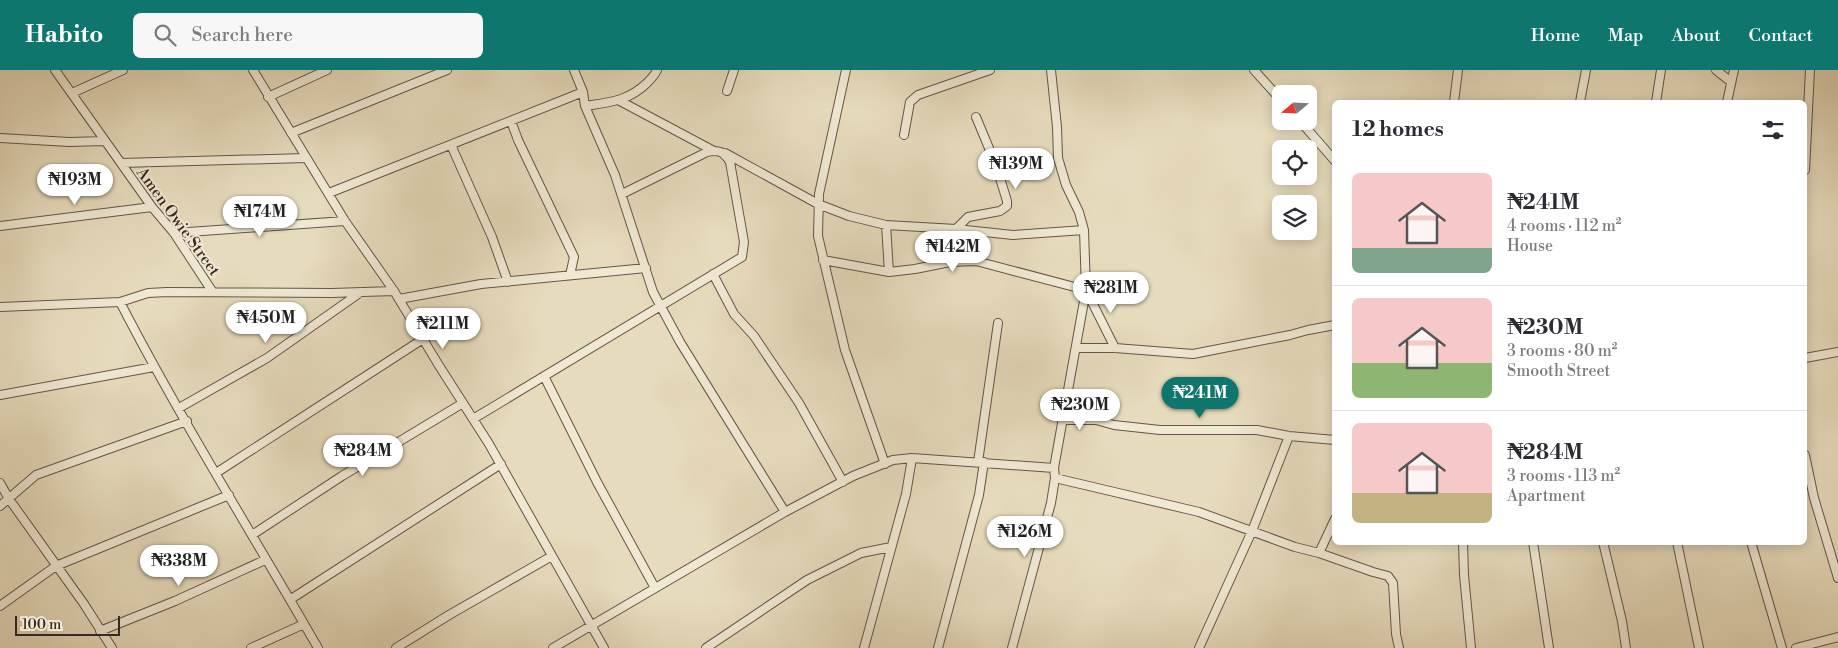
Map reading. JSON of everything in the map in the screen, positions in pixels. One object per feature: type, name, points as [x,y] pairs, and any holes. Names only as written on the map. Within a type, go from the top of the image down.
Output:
[{"type":"street","name":"Amen Owie Street","points":[[55,70],[152,207],[174,233],[212,291]]},
{"type":"street","points":[[72,93],[123,70]]},
{"type":"street","points":[[253,70],[305,158],[329,193],[345,221],[394,291],[501,464],[604,648]]},
{"type":"street","points":[[268,97],[327,70]]},
{"type":"street","points":[[291,133],[448,70]]},
{"type":"street","points":[[574,70],[583,92],[585,106],[616,175],[654,292],[660,305],[680,342],[784,512]]},
{"type":"street","points":[[585,106],[620,101],[638,91],[655,75],[657,70]]},
{"type":"street","points":[[727,91],[734,70]]},
{"type":"street","points":[[846,70],[818,204],[818,236],[845,350],[885,464]]},
{"type":"street","points":[[904,135],[910,102],[918,94],[990,70]]},
{"type":"street","points":[[1012,648],[1051,503],[1055,478],[1054,468],[1086,290],[1084,230],[1079,212],[1066,185],[1058,158],[1051,70]]},
{"type":"street","points":[[1254,70],[1272,90]]},
{"type":"street","points":[[1454,100],[1458,70]]},
{"type":"street","points":[[1580,100],[1586,70]]},
{"type":"street","points":[[1656,100],[1661,70]]},
{"type":"street","points":[[1716,70],[1730,82]]},
{"type":"street","points":[[1727,100],[1734,70]]},
{"type":"street","points":[[1807,130],[1810,70]]},
{"type":"street","points":[[329,193],[583,92]]},
{"type":"street","points":[[620,101],[714,151]]},
{"type":"street","points":[[956,229],[968,217],[1000,211],[1007,206],[996,165],[976,118]]},
{"type":"street","points":[[511,121],[518,140],[574,258],[570,275]]},
{"type":"street","points":[[1308,130],[1332,158]]},
{"type":"street","points":[[0,138],[69,142],[105,141]]},
{"type":"street","points":[[451,145],[492,236],[508,282]]},
{"type":"street","points":[[622,194],[718,150],[818,204],[849,216],[886,225],[956,229],[1013,235],[1084,230]]},
{"type":"street","points":[[473,419],[742,257],[744,242],[730,162],[725,154]]},
{"type":"street","points":[[121,163],[305,158]]},
{"type":"street","points":[[0,226],[152,207]]},
{"type":"street","points":[[174,233],[345,221]]},
{"type":"street","points":[[886,225],[889,272]]},
{"type":"street","points":[[823,260],[889,272],[950,262],[970,261],[1086,290],[1115,348]]},
{"type":"street","points":[[399,299],[481,284],[646,268]]},
{"type":"street","points":[[713,274],[734,314],[754,336],[799,403],[843,482]]},
{"type":"street","points":[[0,307],[120,302],[148,293],[394,291]]},
{"type":"street","points":[[179,408],[267,358],[361,292]]},
{"type":"street","points":[[120,302],[154,367],[318,648]]},
{"type":"street","points":[[938,648],[978,495],[998,323]]},
{"type":"street","points":[[1076,348],[1115,348],[1193,354],[1332,326]]},
{"type":"street","points":[[216,473],[423,339]]},
{"type":"street","points":[[1807,358],[1838,352]]},
{"type":"street","points":[[0,395],[154,367]]},
{"type":"street","points":[[544,376],[597,482],[655,588]]},
{"type":"street","points":[[1066,398],[1096,420]]},
{"type":"street","points":[[252,535],[342,476],[463,403]]},
{"type":"street","points":[[1062,420],[1096,420],[1114,425],[1160,430],[1257,430],[1289,436],[1332,440]]},
{"type":"street","points":[[0,506],[36,475],[187,421]]},
{"type":"street","points":[[1199,648],[1252,531],[1289,436]]},
{"type":"street","points":[[864,648],[906,494],[912,458]]},
{"type":"street","points":[[553,648],[784,512],[843,482],[893,460],[912,458],[1054,468]]},
{"type":"street","points":[[291,599],[501,464]]},
{"type":"street","points":[[1807,464],[1814,498],[1838,578]]},
{"type":"street","points":[[1055,478],[1199,512],[1295,547],[1319,552],[1388,576],[1393,583],[1396,634],[1399,648]]},
{"type":"street","points":[[0,482],[9,499],[84,604],[100,630],[107,646]]},
{"type":"street","points":[[0,606],[56,566],[229,494]]},
{"type":"street","points":[[1319,552],[1332,525]]},
{"type":"street","points":[[1463,545],[1471,648]]},
{"type":"street","points":[[1533,545],[1549,648]]},
{"type":"street","points":[[1604,545],[1622,621],[1626,648]]},
{"type":"street","points":[[1678,545],[1699,648]]},
{"type":"street","points":[[1752,545],[1782,648]]},
{"type":"street","points":[[706,648],[807,580],[861,553],[891,547]]},
{"type":"street","points":[[396,648],[449,614],[552,556]]},
{"type":"street","points":[[100,630],[175,601],[265,560]]},
{"type":"street","points":[[251,648],[304,624]]},
{"type":"street","points":[[1796,648],[1838,637]]}]
